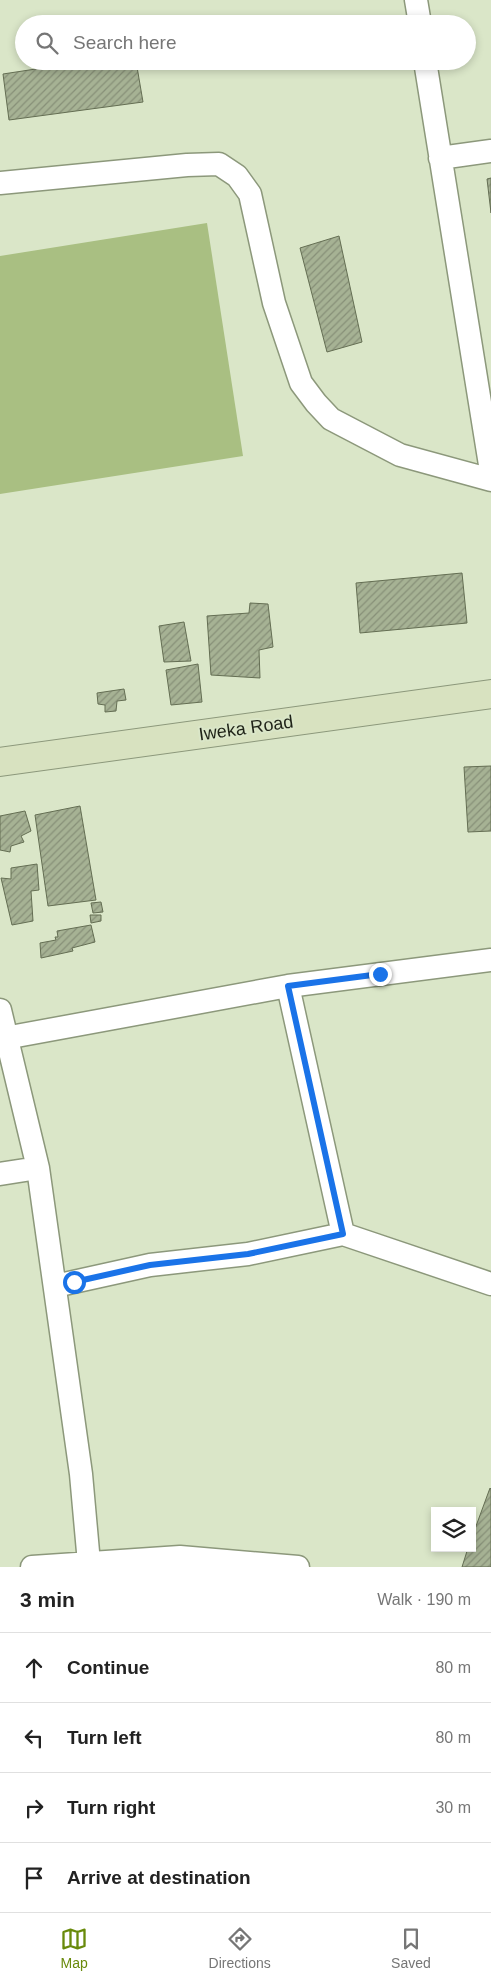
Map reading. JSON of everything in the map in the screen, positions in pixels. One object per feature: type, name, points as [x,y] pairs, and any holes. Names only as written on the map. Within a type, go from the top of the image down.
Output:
[{"type":"main road","name":"Iweka Road","points":[[0,762],[491,694]]},
{"type":"street","points":[[416,0],[418,15]]},
{"type":"street","points":[[426,70],[440,158],[487,420],[491,471]]},
{"type":"street","points":[[440,158],[491,151]]},
{"type":"street","points":[[0,184],[187,165],[218,164],[238,176],[250,194],[274,303],[301,383],[316,402],[331,418],[400,455],[491,480]]},
{"type":"street","points":[[3,1038],[288,986],[491,960]]},
{"type":"street","points":[[288,986],[343,1234]]},
{"type":"street","points":[[0,1010],[3,1038],[38,1168],[81,1474],[89,1563]]},
{"type":"street","points":[[0,1174],[38,1168]]},
{"type":"street","points":[[55,1286],[150,1265],[248,1254],[343,1234],[491,1284]]},
{"type":"street","points":[[32,1567],[180,1558],[298,1567]]},
{"type":"green space","points":[[207,223],[243,456],[0,494],[0,256]]},
{"type":"building","points":[[29,70],[138,70],[143,102],[9,120],[3,74]]},
{"type":"building","points":[[491,178],[491,213],[487,179]]},
{"type":"building","points":[[339,236],[362,342],[327,352],[300,248]]},
{"type":"building","points":[[462,573],[467,623],[360,633],[356,583]]},
{"type":"building","points":[[250,603],[268,604],[273,647],[259,650],[260,678],[211,675],[207,616],[249,613]]},
{"type":"building","points":[[184,622],[191,661],[164,662],[159,626]]},
{"type":"building","points":[[198,664],[202,702],[171,705],[166,670]]},
{"type":"building","points":[[124,689],[126,700],[117,701],[116,711],[105,712],[105,705],[98,704],[97,693]]},
{"type":"building","points":[[491,766],[491,831],[468,832],[464,767]]},
{"type":"building","points":[[80,806],[96,900],[48,906],[35,815]]},
{"type":"building","points":[[25,811],[31,831],[21,836],[24,842],[11,846],[10,852],[0,850],[0,816]]},
{"type":"building","points":[[37,864],[39,890],[31,891],[33,921],[12,925],[1,878],[11,879],[11,868]]},
{"type":"building","points":[[101,902],[103,912],[93,913],[91,903]]},
{"type":"building","points":[[90,915],[101,915],[101,921],[91,923]]},
{"type":"building","points":[[91,925],[95,942],[72,948],[73,951],[41,958],[40,943],[56,940],[55,937],[58,937],[57,931]]},
{"type":"building","points":[[490,1488],[491,1567],[462,1567],[467,1552],[476,1552],[476,1526]]},
{"type":"route","points":[[74,1282],[150,1265],[248,1254],[343,1234],[288,986],[380,974]]}]
